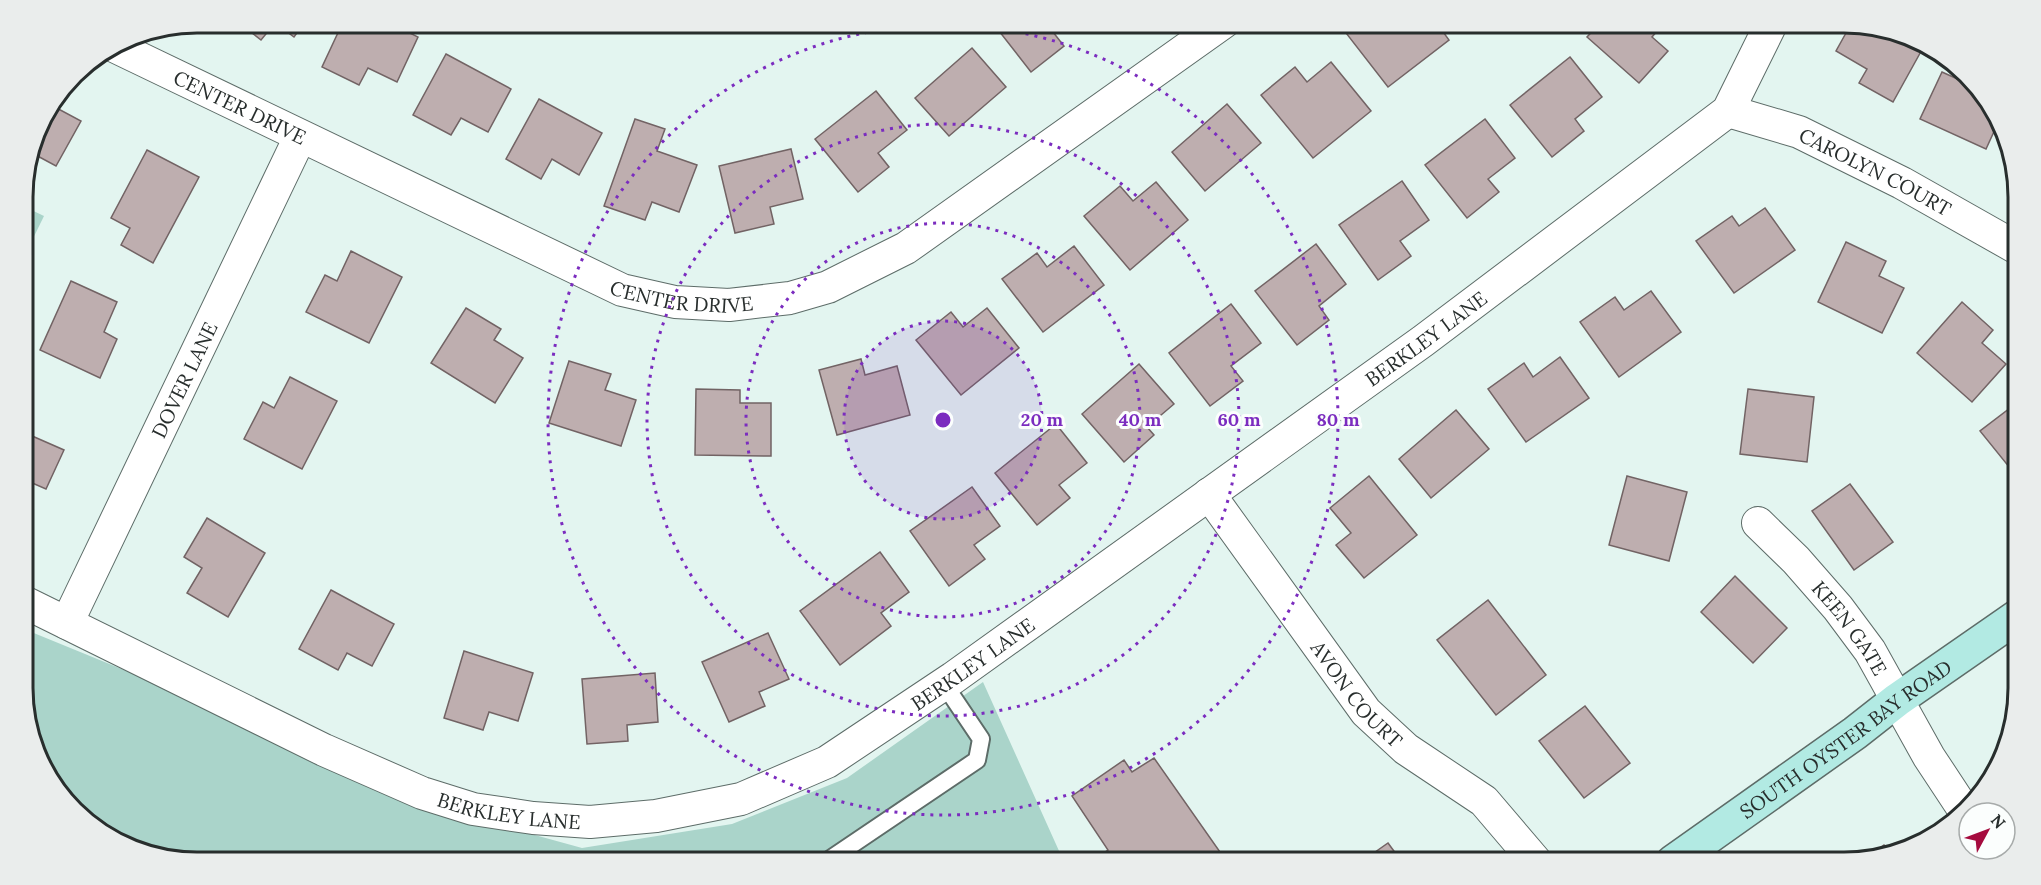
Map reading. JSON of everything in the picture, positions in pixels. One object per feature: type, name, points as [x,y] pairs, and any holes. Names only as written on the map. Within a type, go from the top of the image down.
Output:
[{"type":"main road","name":"SOUTH OYSTER BAY ROAD","points":[[1686,852],[2008,623]]},
{"type":"street","name":"CENTER DRIVE","points":[[123,50],[622,290],[675,302],[729,305],[790,298],[828,287],[906,248],[1209,33]]},
{"type":"street","name":"BERKLEY LANE","points":[[33,606],[324,750],[422,793],[473,809],[533,818],[590,822],[656,816],[741,799],[827,762],[944,684],[1423,341],[1728,111],[1767,33]]},
{"type":"street","name":"CAROLYN COURT","points":[[1728,111],[1798,132],[1902,183],[2008,243]]},
{"type":"street","name":"DOVER LANE","points":[[67,623],[300,137]]},
{"type":"street","name":"AVON COURT","points":[[1209,494],[1366,712],[1406,749],[1484,801],[1527,852]]},
{"type":"street","name":"KEEN GATE","points":[[1758,524],[1796,560],[1844,615],[1870,651],[1929,757],[1958,801]]},
{"type":"lane","points":[[841,852],[978,760],[981,739],[944,684]]},
{"type":"shaded area","points":[[33,211],[44,216],[33,239]]},
{"type":"shaded area","points":[[33,633],[513,829],[582,848],[732,824],[847,778],[983,682],[1060,852],[175,851],[134,840],[97,818],[67,788],[55,770],[45,751],[34,710]]},
{"type":"building","points":[[252,33],[267,33],[261,40]]},
{"type":"building","points":[[338,33],[410,33],[418,37],[397,82],[368,68],[359,85],[322,67]]},
{"type":"building","points":[[1001,33],[1054,33],[1064,46],[1031,72]]},
{"type":"building","points":[[1346,33],[1444,33],[1449,40],[1388,87]]},
{"type":"building","points":[[1591,33],[1655,33],[1652,37],[1668,51],[1639,83],[1587,37]]},
{"type":"building","points":[[1846,33],[1876,36],[1907,45],[1921,52],[1893,102],[1859,83],[1867,69],[1836,51]]},
{"type":"building","points":[[972,48],[1006,87],[949,136],[915,98]]},
{"type":"building","points":[[446,54],[511,89],[488,132],[461,118],[451,135],[413,115]]},
{"type":"building","points":[[1570,57],[1602,97],[1575,119],[1584,131],[1552,157],[1510,105]]},
{"type":"building","points":[[1331,62],[1371,111],[1313,158],[1261,95],[1295,67],[1307,82]]},
{"type":"building","points":[[1942,72],[1960,81],[1974,97],[1994,131],[1986,149],[1920,119]]},
{"type":"building","points":[[876,91],[907,130],[878,153],[889,167],[858,192],[815,139]]},
{"type":"building","points":[[539,99],[602,133],[579,175],[552,159],[541,179],[506,159]]},
{"type":"building","points":[[1227,104],[1261,143],[1205,191],[1172,152]]},
{"type":"building","points":[[59,109],[81,121],[56,166],[38,156],[45,134]]},
{"type":"building","points":[[635,119],[665,129],[657,151],[697,165],[679,212],[652,202],[645,220],[604,206]]},
{"type":"building","points":[[1485,119],[1515,158],[1488,179],[1499,192],[1467,218],[1425,165]]},
{"type":"building","points":[[791,149],[803,199],[770,207],[774,224],[735,233],[719,166]]},
{"type":"building","points":[[147,150],[199,177],[153,263],[121,245],[130,228],[111,218]]},
{"type":"building","points":[[1402,181],[1429,220],[1400,241],[1411,256],[1378,280],[1339,225]]},
{"type":"building","points":[[1156,182],[1188,220],[1130,270],[1084,216],[1120,186],[1133,201]]},
{"type":"building","points":[[1765,208],[1795,250],[1734,293],[1696,241],[1732,216],[1739,226]]},
{"type":"building","points":[[1846,242],[1886,261],[1879,276],[1904,288],[1882,333],[1818,302]]},
{"type":"building","points":[[1316,244],[1346,284],[1319,306],[1329,320],[1297,345],[1255,291]]},
{"type":"building","points":[[1074,246],[1104,285],[1043,332],[1002,279],[1037,253],[1047,267]]},
{"type":"building","points":[[351,251],[402,277],[369,343],[306,312],[325,275],[337,281]]},
{"type":"building","points":[[71,281],[117,302],[104,332],[117,339],[100,378],[40,350]]},
{"type":"building","points":[[1651,291],[1681,332],[1619,377],[1580,322],[1615,297],[1624,310]]},
{"type":"building","points":[[1962,302],[1993,330],[1982,343],[2006,364],[1972,402],[1917,353]]},
{"type":"building","points":[[1231,304],[1261,343],[1231,366],[1243,381],[1210,406],[1169,353]]},
{"type":"building","points":[[466,308],[501,329],[494,340],[523,358],[495,403],[431,363]]},
{"type":"building","points":[[987,308],[1019,348],[961,395],[916,340],[951,312],[963,327]]},
{"type":"building","points":[[1560,357],[1589,398],[1526,442],[1488,389],[1524,363],[1533,377]]},
{"type":"building","points":[[861,359],[865,375],[897,366],[910,415],[837,435],[819,370]]},
{"type":"building","points":[[569,361],[611,374],[605,390],[636,400],[621,446],[549,423]]},
{"type":"building","points":[[1139,364],[1174,404],[1147,427],[1154,435],[1124,462],[1082,414]]},
{"type":"building","points":[[290,377],[337,401],[302,469],[244,439],[263,402],[274,408]]},
{"type":"building","points":[[696,389],[740,390],[740,403],[771,403],[771,456],[695,455]]},
{"type":"building","points":[[1748,389],[1814,397],[1807,462],[1740,454]]},
{"type":"building","points":[[1456,410],[1489,449],[1431,498],[1399,459]]},
{"type":"building","points":[[2008,410],[2008,466],[1980,431]]},
{"type":"building","points":[[1056,424],[1087,463],[1059,485],[1070,498],[1037,525],[995,473]]},
{"type":"building","points":[[33,436],[64,450],[46,489],[33,483]]},
{"type":"building","points":[[1369,476],[1417,535],[1364,578],[1336,545],[1351,533],[1330,508]]},
{"type":"building","points":[[1627,476],[1687,492],[1669,561],[1609,545]]},
{"type":"building","points":[[1850,484],[1893,542],[1854,570],[1812,511]]},
{"type":"building","points":[[972,487],[1000,526],[974,545],[985,559],[949,586],[910,531]]},
{"type":"building","points":[[207,518],[265,553],[228,617],[187,593],[202,568],[184,557]]},
{"type":"building","points":[[880,552],[909,592],[881,613],[891,626],[840,665],[800,611]]},
{"type":"building","points":[[1735,576],[1787,628],[1753,663],[1701,612]]},
{"type":"building","points":[[331,590],[394,624],[372,666],[347,653],[338,670],[299,649]]},
{"type":"building","points":[[1488,600],[1546,675],[1496,715],[1437,640]]},
{"type":"building","points":[[768,633],[789,679],[759,692],[765,706],[729,722],[702,662]]},
{"type":"building","points":[[464,651],[533,673],[518,721],[489,712],[483,730],[444,718]]},
{"type":"building","points":[[655,673],[658,722],[627,725],[628,741],[587,744],[582,679]]},
{"type":"building","points":[[1585,706],[1630,763],[1584,798],[1539,741]]},
{"type":"building","points":[[1154,758],[1220,852],[1105,852],[1108,850],[1072,796],[1124,760],[1132,772]]},
{"type":"building","points":[[1388,843],[1395,852],[1375,852]]}]
